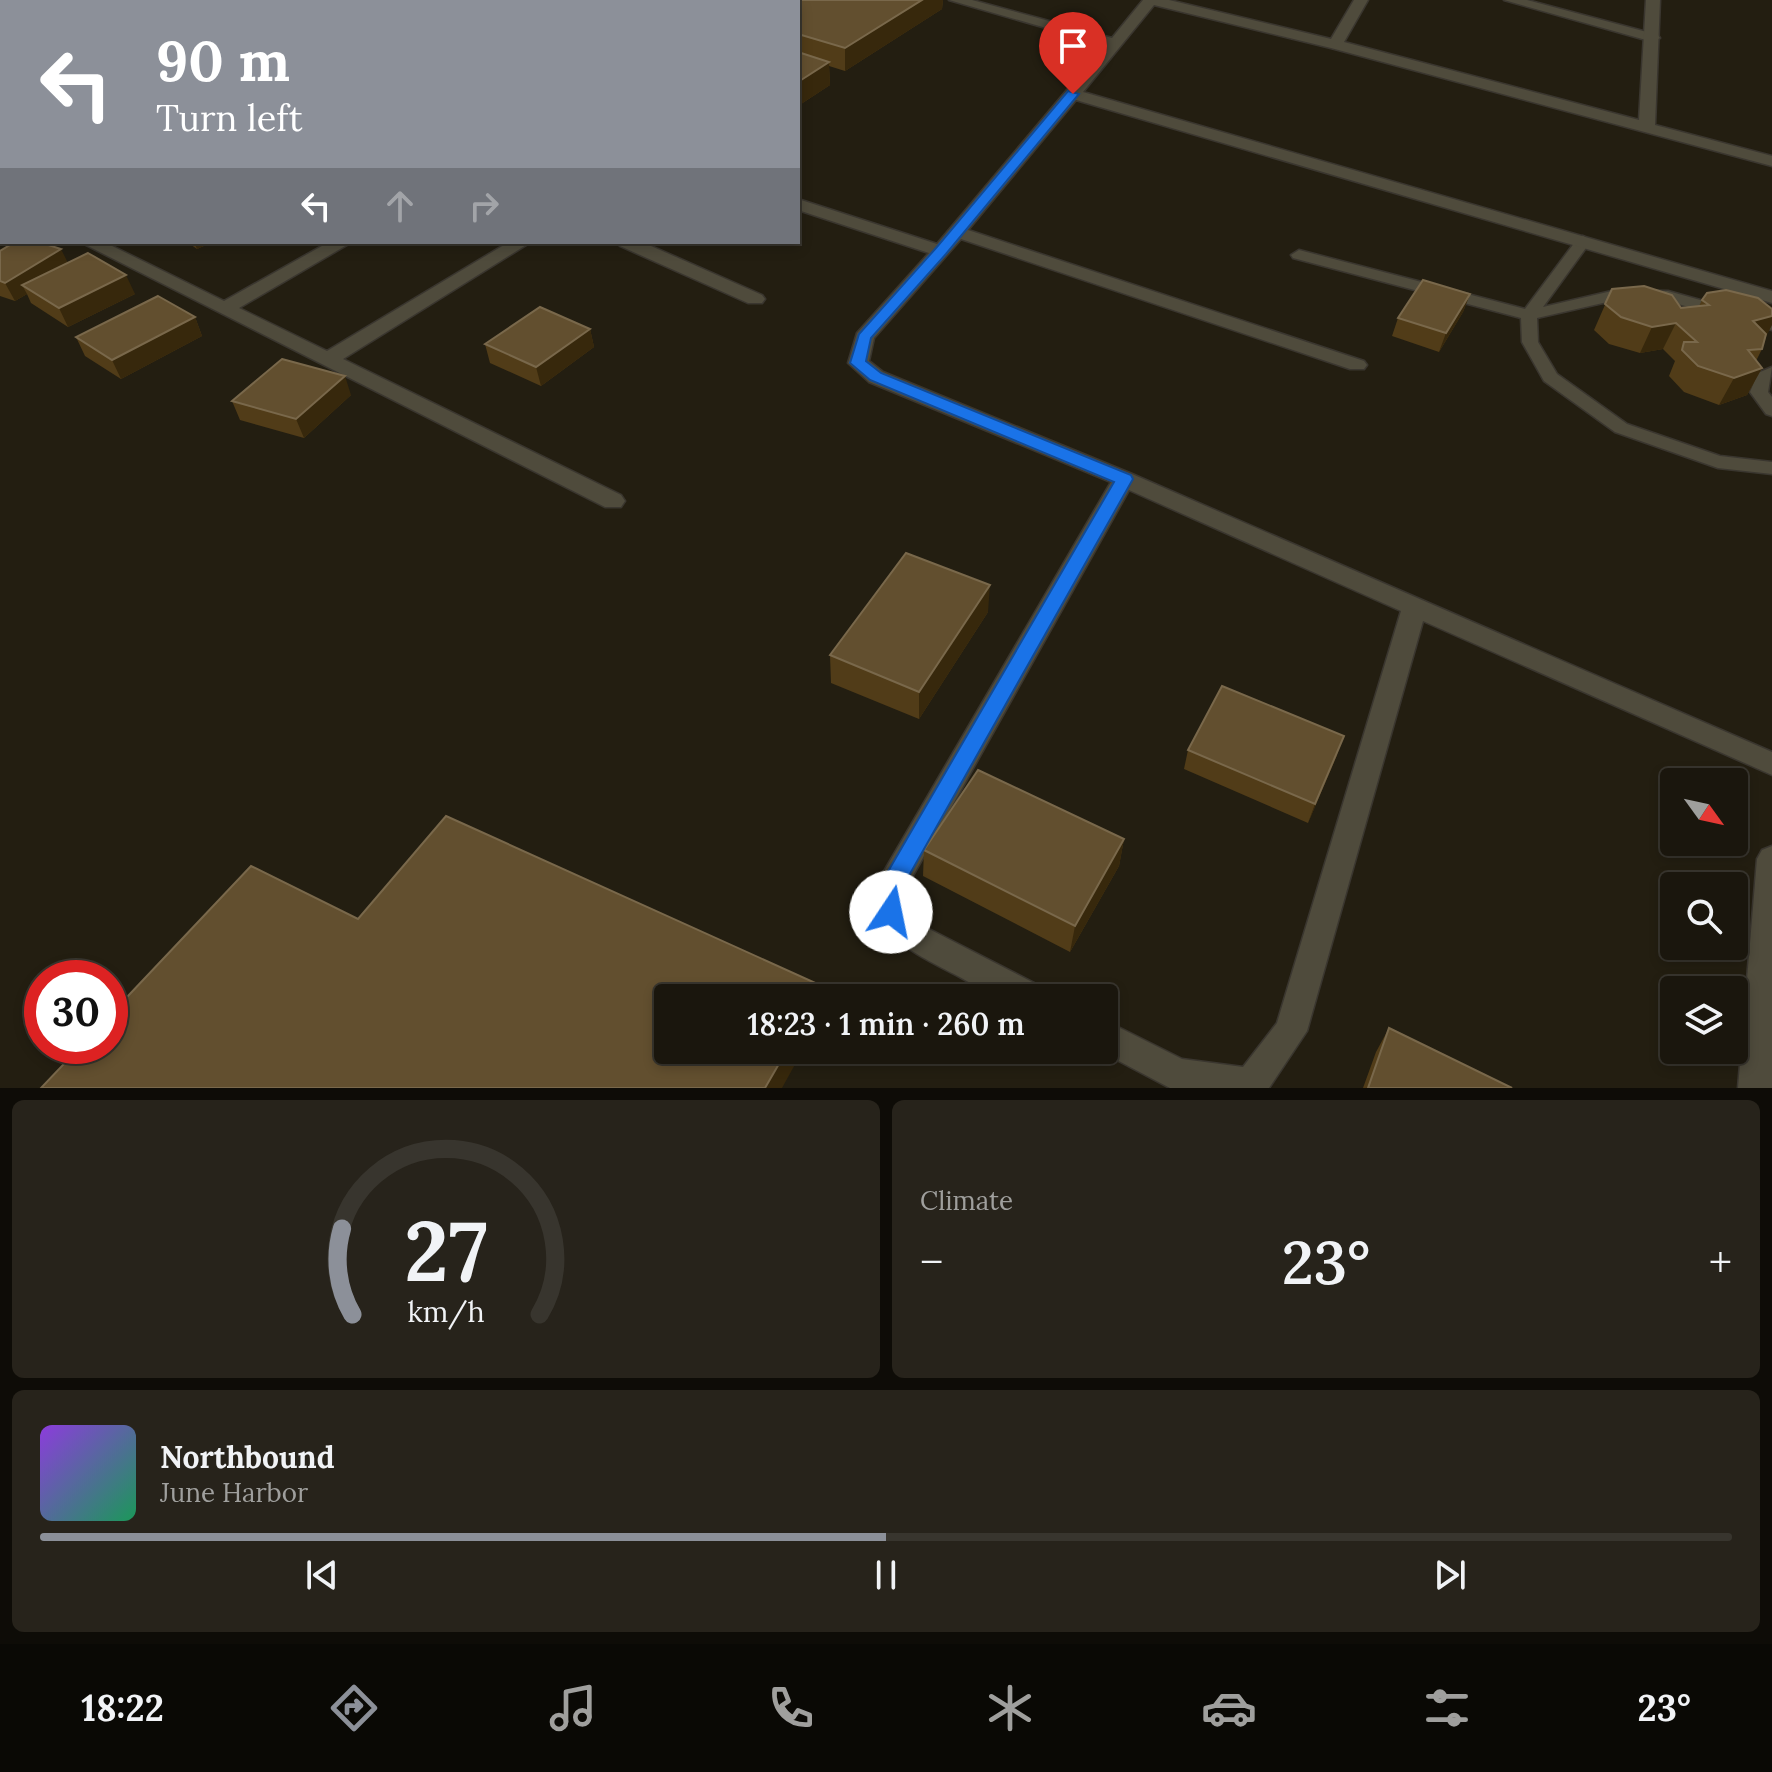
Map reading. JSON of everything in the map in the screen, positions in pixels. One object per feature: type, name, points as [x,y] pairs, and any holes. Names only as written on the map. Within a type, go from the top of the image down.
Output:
[{"type":"street","points":[[956,0],[1115,43]]},
{"type":"street","points":[[1772,161],[1335,44],[1151,0],[941,251],[864,337],[858,363],[876,377],[1124,479],[1772,764]]},
{"type":"street","points":[[1335,44],[1361,0]]},
{"type":"street","points":[[1511,0],[1653,38]]},
{"type":"street","points":[[1647,127],[1653,0]]},
{"type":"street","points":[[1073,94],[1772,297]]},
{"type":"street","points":[[800,205],[941,251]]},
{"type":"street","points":[[957,232],[1357,365]]},
{"type":"street","points":[[93,244],[613,501]]},
{"type":"street","points":[[224,309],[339,244]]},
{"type":"street","points":[[327,360],[519,244]]},
{"type":"street","points":[[631,244],[755,299]]},
{"type":"street","points":[[1004,984],[918,939],[891,912],[891,887],[1124,479]]},
{"type":"street","points":[[1118,1043],[1178,1075],[1251,1085],[1291,1031],[1414,609]]},
{"type":"street","points":[[1755,1088],[1772,859]]},
{"type":"lane","points":[[1583,241],[1529,315],[1530,342],[1550,377],[1621,428],[1718,462],[1772,468]]},
{"type":"lane","points":[[1299,255],[1529,315],[1616,295],[1668,296],[1772,325]]},
{"type":"lane","points":[[1772,372],[1764,377],[1759,392],[1772,410]]},
{"type":"building","points":[[800,0],[922,0],[845,48],[800,35]]},
{"type":"building","points":[[800,53],[829,62],[800,81]]},
{"type":"building","points":[[12,244],[45,244],[61,249],[5,283],[0,281],[0,251]]},
{"type":"building","points":[[88,253],[126,275],[59,308],[22,285]]},
{"type":"building","points":[[1423,280],[1470,294],[1446,333],[1398,318]]},
{"type":"building","points":[[1644,286],[1672,295],[1681,308],[1709,305],[1702,300],[1707,293],[1726,290],[1758,298],[1772,309],[1772,316],[1753,321],[1766,334],[1762,349],[1748,350],[1762,368],[1734,378],[1698,366],[1682,350],[1684,342],[1697,342],[1676,323],[1652,327],[1621,317],[1605,304],[1612,289]]},
{"type":"building","points":[[158,296],[195,317],[112,360],[76,337]]},
{"type":"building","points":[[540,307],[590,329],[536,367],[485,344]]},
{"type":"building","points":[[282,359],[345,376],[296,419],[232,401]]},
{"type":"building","points":[[906,553],[990,585],[919,692],[830,655]]},
{"type":"building","points":[[1222,686],[1344,736],[1315,804],[1188,750]]},
{"type":"building","points":[[978,770],[1124,839],[1075,926],[924,850]]},
{"type":"building","points":[[446,816],[818,984],[654,984],[654,1064],[779,1064],[765,1088],[41,1088],[64,1064],[128,1064],[128,996],[251,866],[358,919]]},
{"type":"building","points":[[1389,1028],[1512,1088],[1368,1088]]},
{"type":"route","points":[[891,912],[891,887],[1124,479],[876,377],[858,363],[864,337],[1073,94]]}]
